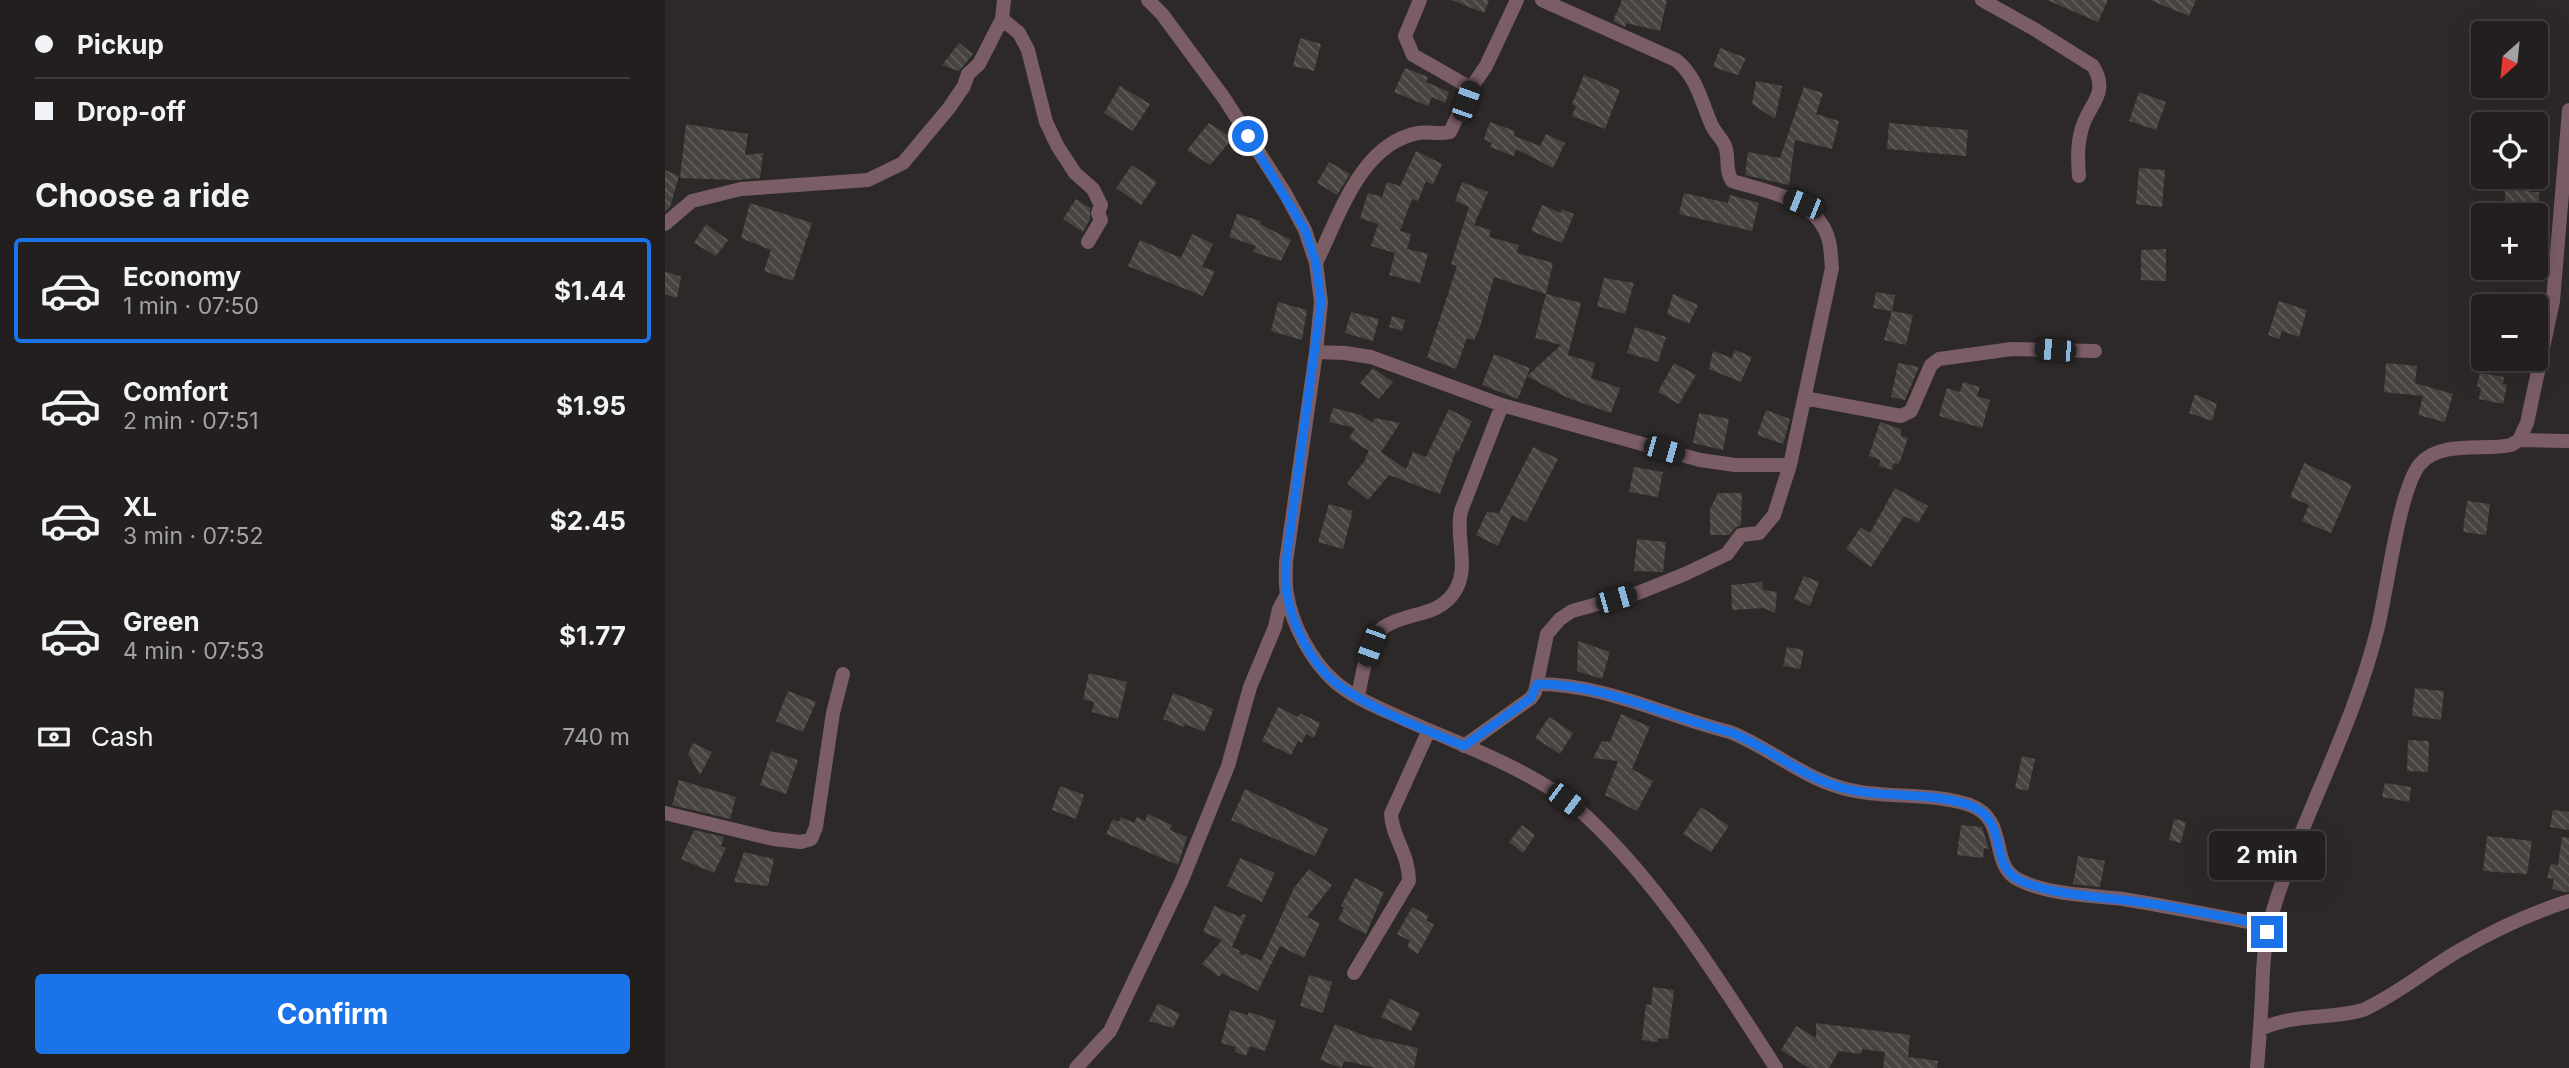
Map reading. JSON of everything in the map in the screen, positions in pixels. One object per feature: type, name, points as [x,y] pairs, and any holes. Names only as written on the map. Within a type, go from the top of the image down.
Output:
[{"type":"street","points":[[665,224],[692,201],[741,189],[867,180],[903,163],[949,108],[964,86],[968,74],[979,64],[1002,19],[1004,0]]},
{"type":"street","points":[[1148,0],[1162,14],[1224,99],[1285,193],[1305,230],[1316,263],[1321,302],[1316,352],[1286,562],[1287,594],[1296,628],[1315,659],[1336,683],[1547,786],[1584,814],[1640,874],[1681,926],[1776,1068]]},
{"type":"street","points":[[1420,0],[1405,36],[1413,55],[1471,88]]},
{"type":"street","points":[[1316,263],[1365,166],[1381,150],[1419,133],[1441,135],[1450,132],[1471,88],[1486,66],[1517,0]]},
{"type":"street","points":[[1464,746],[1531,698],[1537,684],[1548,634],[1560,618],[1572,611],[1638,593],[1727,554],[1741,535],[1759,533],[1774,515],[1790,465],[1832,268],[1829,240],[1818,220],[1803,204],[1733,181],[1727,168],[1727,150],[1714,129],[1694,78],[1676,60],[1542,0]]},
{"type":"street","points":[[1982,0],[2081,58],[2093,66],[2098,74],[2099,93],[2081,130],[2079,176]]},
{"type":"street","points":[[1002,19],[1019,33],[1028,50],[1046,122],[1058,147],[1075,173],[1093,189],[1101,205],[1098,213],[1101,220],[1088,242]]},
{"type":"street","points":[[2519,440],[2527,423],[2553,301],[2565,213],[2569,110]]},
{"type":"street","points":[[1804,398],[1901,416],[1911,411],[1931,365],[1939,359],[2012,349],[2095,351]]},
{"type":"street","points":[[1316,352],[1371,357],[1502,405],[1700,460],[1735,465],[1790,465]]},
{"type":"street","points":[[1358,696],[1371,646],[1383,627],[1432,611],[1445,603],[1455,590],[1462,566],[1458,526],[1461,511],[1502,405]]},
{"type":"street","points":[[2257,1068],[2263,964],[2269,926],[2281,884],[2361,683],[2378,628],[2406,496],[2419,465],[2442,450],[2502,447],[2519,440],[2569,441]]},
{"type":"street","points":[[1076,1068],[1110,1031],[1182,880],[1228,766],[1250,687],[1287,594]]},
{"type":"street","points":[[665,813],[773,839],[801,842],[811,839],[816,827],[833,713],[843,674]]},
{"type":"street","points":[[1537,684],[1590,688],[1730,732],[1752,740],[1813,777],[1841,788],[1969,805],[1983,811],[1990,818],[2003,863],[2009,873],[2018,880],[2043,888],[2159,905],[2269,926]]},
{"type":"street","points":[[1354,973],[1409,881],[1409,866],[1391,823],[1391,814],[1429,730]]},
{"type":"street","points":[[2260,1029],[2293,1018],[2346,1015],[2363,1010],[2459,950],[2540,910],[2569,901]]},
{"type":"building","points":[[1452,0],[1489,0],[1484,13]]},
{"type":"building","points":[[1622,0],[1667,0],[1660,31],[1626,23],[1625,27],[1613,21]]},
{"type":"building","points":[[2047,0],[2108,0],[2098,22]]},
{"type":"building","points":[[2150,0],[2196,0],[2189,16]]},
{"type":"building","points":[[1300,38],[1321,44],[1314,71],[1293,66]]},
{"type":"building","points":[[959,43],[973,54],[959,71],[942,65]]},
{"type":"building","points":[[1720,48],[1746,58],[1738,75],[1713,67]]},
{"type":"building","points":[[1405,68],[1428,77],[1426,82],[1449,92],[1445,103],[1432,97],[1428,106],[1394,92]]},
{"type":"building","points":[[1584,75],[1620,90],[1605,129],[1572,116],[1576,106],[1572,104]]},
{"type":"building","points":[[1756,81],[1782,86],[1775,119],[1752,104]]},
{"type":"building","points":[[1120,86],[1150,104],[1133,131],[1104,113]]},
{"type":"building","points":[[1804,87],[1823,93],[1816,114],[1839,121],[1832,149],[1795,140],[1789,185],[1745,175],[1748,152],[1780,158]]},
{"type":"building","points":[[2139,92],[2166,102],[2156,130],[2129,121]]},
{"type":"building","points":[[1490,122],[1515,131],[1514,136],[1540,146],[1546,134],[1565,143],[1553,168],[1516,149],[1514,156],[1490,147],[1492,143],[1484,139]]},
{"type":"building","points":[[1209,123],[1233,138],[1210,165],[1187,150]]},
{"type":"building","points":[[1889,123],[1968,130],[1966,156],[1887,149]]},
{"type":"building","points":[[686,124],[748,134],[745,155],[763,153],[760,178],[680,178]]},
{"type":"building","points":[[1416,151],[1442,164],[1433,185],[1426,181],[1418,201],[1412,199],[1400,231],[1411,234],[1407,249],[1428,254],[1420,283],[1389,275],[1395,253],[1371,246],[1378,224],[1360,218],[1368,193],[1382,197],[1387,182],[1400,186]]},
{"type":"building","points":[[1329,162],[1350,174],[1337,195],[1317,183]]},
{"type":"building","points":[[1132,165],[1157,182],[1141,205],[1116,188]]},
{"type":"building","points":[[2139,168],[2165,170],[2162,207],[2136,204]]},
{"type":"building","points":[[665,170],[679,176],[670,207],[665,211]]},
{"type":"building","points":[[1462,182],[1488,192],[1474,225],[1491,230],[1489,237],[1519,245],[1517,253],[1553,263],[1546,294],[1494,277],[1480,327],[1474,340],[1467,338],[1456,369],[1427,358],[1457,266],[1451,264],[1469,207],[1455,201]]},
{"type":"building","points":[[2505,189],[2530,189],[2530,192],[2539,192],[2539,203],[2505,203]]},
{"type":"building","points":[[1684,193],[1728,203],[1730,195],[1759,203],[1752,231],[1679,214]]},
{"type":"building","points":[[1076,199],[1090,208],[1090,219],[1083,232],[1063,219]]},
{"type":"building","points":[[750,203],[812,223],[793,281],[764,271],[771,250],[741,238]]},
{"type":"building","points":[[1542,205],[1561,213],[1562,209],[1574,214],[1562,243],[1531,231]]},
{"type":"building","points":[[1237,214],[1261,221],[1260,224],[1291,240],[1281,261],[1253,252],[1256,246],[1229,237]]},
{"type":"building","points":[[706,224],[728,240],[716,256],[694,243]]},
{"type":"building","points":[[1192,234],[1213,244],[1202,267],[1215,271],[1203,296],[1128,266],[1140,240],[1181,258]]},
{"type":"building","points":[[2166,249],[2166,281],[2141,280],[2141,250]]},
{"type":"building","points":[[665,271],[681,277],[677,298],[665,294]]},
{"type":"building","points":[[1604,278],[1634,283],[1625,314],[1597,306]]},
{"type":"building","points":[[1876,292],[1895,295],[1892,311],[1873,308]]},
{"type":"building","points":[[1546,294],[1581,303],[1568,355],[1595,363],[1591,378],[1620,388],[1611,413],[1568,398],[1527,376],[1561,345],[1535,338]]},
{"type":"building","points":[[1673,294],[1698,305],[1689,324],[1667,314]]},
{"type":"building","points":[[2279,301],[2307,310],[2299,337],[2282,331],[2279,339],[2268,335]]},
{"type":"building","points":[[1278,302],[1307,310],[1302,340],[1271,331]]},
{"type":"building","points":[[1892,311],[1913,315],[1906,345],[1884,340]]},
{"type":"building","points":[[1351,312],[1379,319],[1373,341],[1345,333]]},
{"type":"building","points":[[1392,316],[1405,320],[1402,331],[1389,327]]},
{"type":"building","points":[[1635,327],[1666,337],[1658,362],[1627,353]]},
{"type":"building","points":[[1735,350],[1752,357],[1741,382],[1709,369],[1713,351],[1732,358]]},
{"type":"building","points":[[1494,354],[1530,368],[1518,399],[1482,385]]},
{"type":"building","points":[[1674,363],[1696,375],[1679,404],[1658,392]]},
{"type":"building","points":[[1898,363],[1919,367],[1905,400],[1891,397]]},
{"type":"building","points":[[2386,363],[2417,366],[2415,383],[2453,394],[2445,422],[2418,415],[2423,396],[2384,392]]},
{"type":"building","points":[[1373,368],[1393,382],[1379,399],[1360,383]]},
{"type":"building","points":[[2480,373],[2504,377],[2503,384],[2507,385],[2503,404],[2479,399],[2481,388],[2477,386]]},
{"type":"building","points":[[1963,382],[1980,387],[1977,396],[1990,400],[1982,428],[1939,416],[1947,388],[1960,392]]},
{"type":"building","points":[[2195,394],[2217,404],[2212,421],[2189,413]]},
{"type":"building","points":[[1333,408],[1361,415],[1372,423],[1375,418],[1400,423],[1381,452],[1406,469],[1413,452],[1426,457],[1449,409],[1472,421],[1458,452],[1456,451],[1440,494],[1389,475],[1368,500],[1347,483],[1369,451],[1349,438],[1355,428],[1329,422]]},
{"type":"building","points":[[1766,410],[1790,419],[1783,444],[1757,435]]},
{"type":"building","points":[[1699,413],[1729,419],[1723,450],[1693,443]]},
{"type":"building","points":[[1880,422],[1901,429],[1901,436],[1908,438],[1899,464],[1894,463],[1892,470],[1879,466],[1880,460],[1869,456]]},
{"type":"building","points":[[1533,447],[1558,459],[1526,522],[1512,515],[1498,546],[1476,535],[1487,512],[1499,513]]},
{"type":"building","points":[[2304,463],[2352,485],[2331,533],[2302,521],[2309,505],[2290,497]]},
{"type":"building","points":[[1634,467],[1663,472],[1658,497],[1629,492]]},
{"type":"building","points":[[1895,488],[1928,506],[1918,523],[1904,516],[1871,567],[1846,549],[1861,527],[1870,533]]},
{"type":"building","points":[[1718,493],[1742,493],[1741,525],[1729,535],[1710,535],[1710,509]]},
{"type":"building","points":[[2467,501],[2490,504],[2486,535],[2463,532]]},
{"type":"building","points":[[1329,504],[1353,511],[1343,549],[1318,542]]},
{"type":"building","points":[[1637,539],[1666,542],[1663,572],[1634,571]]},
{"type":"building","points":[[1804,576],[1819,582],[1810,606],[1794,599]]},
{"type":"building","points":[[1762,582],[1763,590],[1777,592],[1775,613],[1764,608],[1732,610],[1731,585]]},
{"type":"building","points":[[1578,641],[1610,652],[1602,679],[1577,671]]},
{"type":"building","points":[[1787,647],[1804,650],[1800,669],[1783,666]]},
{"type":"building","points":[[1089,673],[1127,682],[1118,719],[1092,712],[1094,702],[1083,699]]},
{"type":"building","points":[[2415,688],[2444,691],[2441,720],[2412,716]]},
{"type":"building","points":[[788,691],[816,702],[803,732],[776,721]]},
{"type":"building","points":[[1173,693],[1214,709],[1204,732],[1163,719]]},
{"type":"building","points":[[1278,707],[1298,717],[1300,713],[1320,723],[1314,738],[1306,734],[1302,743],[1298,741],[1291,755],[1262,741]]},
{"type":"building","points":[[1621,714],[1650,727],[1632,769],[1653,781],[1637,811],[1605,795],[1618,761],[1593,758],[1602,741],[1610,742]]},
{"type":"building","points":[[1549,717],[1573,733],[1560,754],[1535,738]]},
{"type":"building","points":[[2408,740],[2429,741],[2428,772],[2407,771]]},
{"type":"building","points":[[693,743],[712,752],[700,775],[688,754]]},
{"type":"building","points":[[771,751],[798,760],[786,794],[760,785]]},
{"type":"building","points":[[2022,756],[2035,759],[2028,791],[2015,788]]},
{"type":"building","points":[[679,780],[736,797],[730,819],[672,805]]},
{"type":"building","points":[[2385,783],[2411,787],[2409,802],[2382,797]]},
{"type":"building","points":[[1060,786],[1084,795],[1076,819],[1052,810]]},
{"type":"building","points":[[1245,789],[1328,829],[1315,856],[1231,820]]},
{"type":"building","points":[[1701,807],[1729,826],[1711,852],[1683,834]]},
{"type":"building","points":[[2553,810],[2569,812],[2569,830],[2550,827]]},
{"type":"building","points":[[1148,814],[1172,825],[1170,830],[1187,837],[1178,865],[1106,834],[1113,819],[1119,822],[1121,817],[1134,823],[1137,817],[1145,821]]},
{"type":"building","points":[[2174,819],[2186,822],[2181,843],[2169,840]]},
{"type":"building","points":[[1522,825],[1535,835],[1523,853],[1509,842]]},
{"type":"building","points":[[1961,825],[1982,827],[1989,849],[1984,848],[1983,858],[1957,855]]},
{"type":"building","points":[[694,830],[724,837],[721,846],[726,848],[714,873],[681,859]]},
{"type":"building","points":[[2487,836],[2532,841],[2527,874],[2483,871]]},
{"type":"building","points":[[2562,837],[2569,838],[2569,892],[2552,889],[2554,879],[2547,878],[2551,864],[2558,865]]},
{"type":"building","points":[[744,852],[774,859],[768,886],[734,882]]},
{"type":"building","points":[[2078,856],[2105,861],[2100,887],[2073,884]]},
{"type":"building","points":[[1240,858],[1275,873],[1262,902],[1227,886]]},
{"type":"building","points":[[1309,869],[1332,885],[1307,917],[1320,923],[1304,958],[1280,946],[1258,991],[1222,973],[1219,977],[1202,964],[1222,940],[1203,932],[1214,906],[1240,917],[1242,914],[1246,915],[1232,947],[1243,956],[1245,953],[1261,961],[1294,888]]},
{"type":"building","points":[[1355,878],[1384,892],[1366,934],[1338,920],[1344,908],[1341,906]]},
{"type":"building","points":[[1412,907],[1429,916],[1426,920],[1434,925],[1418,954],[1407,947],[1410,941],[1397,934]]},
{"type":"building","points":[[1309,975],[1332,982],[1323,1013],[1300,1006]]},
{"type":"building","points":[[1653,987],[1674,990],[1668,1039],[1658,1038],[1658,1042],[1642,1040],[1646,1004],[1651,1005]]},
{"type":"building","points":[[1390,999],[1420,1013],[1411,1031],[1381,1017]]},
{"type":"building","points":[[1158,1003],[1180,1014],[1173,1028],[1149,1021]]},
{"type":"building","points":[[1230,1010],[1248,1015],[1249,1012],[1276,1021],[1265,1051],[1250,1046],[1246,1056],[1235,1052],[1236,1047],[1221,1043]]},
{"type":"building","points":[[1816,1023],[1910,1035],[1908,1057],[1938,1061],[1937,1068],[1883,1068],[1885,1052],[1862,1049],[1861,1054],[1839,1051],[1829,1068],[1809,1068],[1781,1050],[1796,1026],[1816,1038]]},
{"type":"building","points":[[1335,1024],[1368,1037],[1418,1048],[1414,1068],[1376,1068],[1345,1061],[1341,1068],[1320,1060]]},
{"type":"route","points":[[1248,136],[1305,230],[1316,263],[1321,302],[1286,562],[1287,594],[1296,628],[1315,659],[1336,683],[1368,703],[1464,746],[1531,698],[1537,684],[1590,688],[1752,740],[1787,763],[1841,788],[1951,801],[1983,811],[1994,827],[2003,863],[2009,873],[2018,880],[2043,888],[2159,905],[2269,926],[2267,932]]}]
